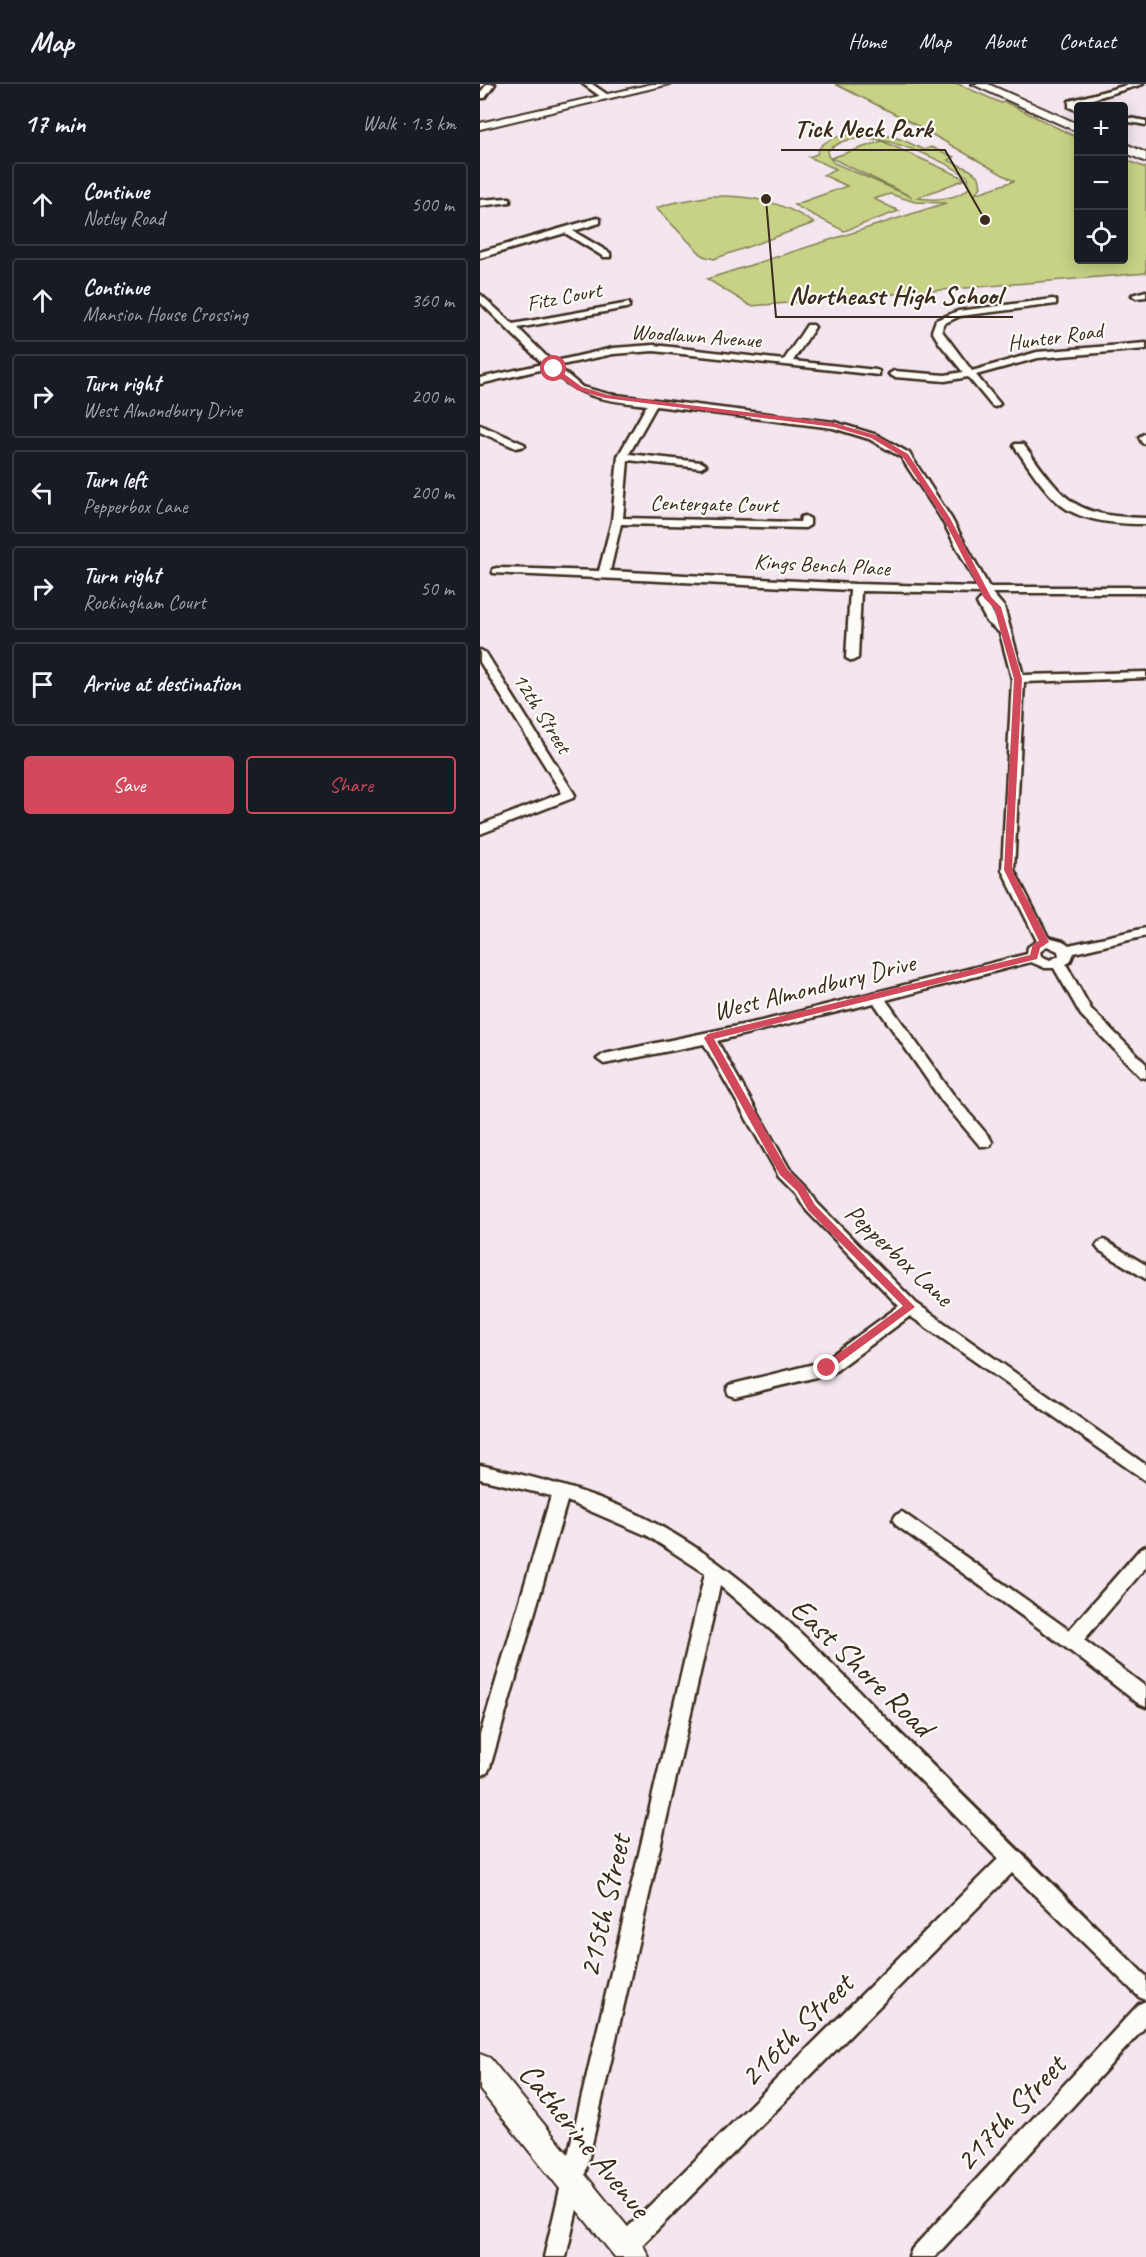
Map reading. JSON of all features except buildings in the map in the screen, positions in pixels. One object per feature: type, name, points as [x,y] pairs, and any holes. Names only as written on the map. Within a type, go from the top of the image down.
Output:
[{"type":"main road","points":[[978,84],[1074,126]]},
{"type":"main road","points":[[1128,149],[1146,156]]},
{"type":"street","points":[[482,96],[491,84]]},
{"type":"street","points":[[587,84],[606,97]]},
{"type":"street","points":[[480,126],[665,84]]},
{"type":"street","points":[[1076,102],[1139,84]]},
{"type":"street","points":[[1128,119],[1146,123]]},
{"type":"street","points":[[480,203],[507,200]]},
{"type":"street","points":[[480,255],[597,222]]},
{"type":"street","points":[[568,231],[607,255]]},
{"type":"street","points":[[480,297],[549,364],[579,389],[607,397],[834,425],[873,436],[905,455],[946,518],[987,594],[983,603],[987,615],[993,625],[1004,631],[1018,679],[1008,870],[1044,942]]},
{"type":"street","points":[[995,404],[937,331],[939,322],[958,314],[1053,302]]},
{"type":"street","name":"Fitz Court","points":[[510,327],[626,305]]},
{"type":"street","points":[[787,363],[810,327]]},
{"type":"street","name":"Hunter Road","points":[[970,374],[1037,355],[1146,346]]},
{"type":"street","name":"Woodlawn Avenue","points":[[480,381],[613,351],[654,348],[876,372]]},
{"type":"street","points":[[894,374],[945,378],[970,374]]},
{"type":"street","points":[[604,573],[617,521],[623,456],[654,401]]},
{"type":"street","points":[[480,428],[520,446]]},
{"type":"street","points":[[1018,446],[1065,503],[1082,512],[1129,521],[1146,521]]},
{"type":"street","points":[[623,456],[702,465]]},
{"type":"street","name":"Centergate Court","points":[[617,521],[805,525],[805,519]]},
{"type":"street","name":"Kings Bench Place","points":[[497,571],[604,573],[987,594],[1146,590]]},
{"type":"street","points":[[852,658],[856,587]]},
{"type":"street","name":"12th Street","points":[[480,653],[569,795],[480,830]]},
{"type":"street","points":[[1018,679],[1146,675]]},
{"type":"street","points":[[1066,950],[1146,932]]},
{"type":"street","points":[[1044,942],[1059,944],[1066,950],[1067,956],[1059,964],[1048,965],[1034,957],[1036,946],[1044,942]]},
{"type":"street","name":"West Almondbury Drive","points":[[604,1059],[708,1038],[877,998],[1034,957]]},
{"type":"street","points":[[1059,964],[1086,1012],[1146,1074]]},
{"type":"street","points":[[877,998],[947,1097],[985,1142]]},
{"type":"street","name":"Pepperbox Lane","points":[[708,1038],[784,1172],[801,1189],[812,1207],[910,1307],[1146,1474]]},
{"type":"street","points":[[1104,1246],[1146,1273]]},
{"type":"street","points":[[735,1390],[827,1368],[910,1307]]},
{"type":"street","name":"East Shore Road","points":[[480,1472],[561,1491],[612,1511],[654,1531],[715,1570],[790,1635],[1012,1859],[1146,1990]]},
{"type":"street","points":[[480,1767],[561,1491]]},
{"type":"street","points":[[902,1520],[1071,1641],[1146,1698]]},
{"type":"street","points":[[1071,1641],[1146,1554]]},
{"type":"street","name":"215th Street","points":[[555,2257],[715,1570]]},
{"type":"street","name":"216th Street","points":[[630,2252],[1012,1859]]},
{"type":"street","name":"217th Street","points":[[920,2257],[1146,2011]]},
{"type":"street","name":"Catherine Avenue","points":[[480,2068],[630,2252]]},
{"type":"green space","points":[[835,84],[958,84],[1001,103],[1005,102],[1074,136],[1074,264],[1128,264],[1128,161],[1146,168],[1146,273],[751,306],[707,279],[946,203],[915,202],[890,194],[874,199],[899,211],[844,231],[794,205],[847,186],[823,175],[836,169],[809,157],[817,154],[821,146],[837,137],[860,134],[881,135],[902,140],[924,150],[931,147],[954,157],[948,160],[970,170],[979,177],[981,187],[975,194],[1014,181],[905,119]],"holes":[[[861,138],[873,139],[887,142],[917,151],[945,164],[968,177],[970,187],[951,197],[916,198],[966,179],[882,141],[831,158],[912,197],[834,163],[828,156],[828,150],[843,141]]]},
{"type":"green space","points":[[711,196],[765,201],[790,209],[814,223],[714,259],[703,256],[656,208]]},
{"type":"place","name":"Northeast High School","points":[[766,199]]},
{"type":"place","name":"Tick Neck Park","points":[[985,220]]},
{"type":"route","points":[[554,369],[579,389],[607,397],[834,425],[873,436],[905,455],[946,518],[988,598],[998,607],[1018,679],[1008,870],[1044,942],[1036,946],[1034,957],[708,1038],[784,1172],[801,1189],[812,1207],[910,1307],[827,1368]]}]
